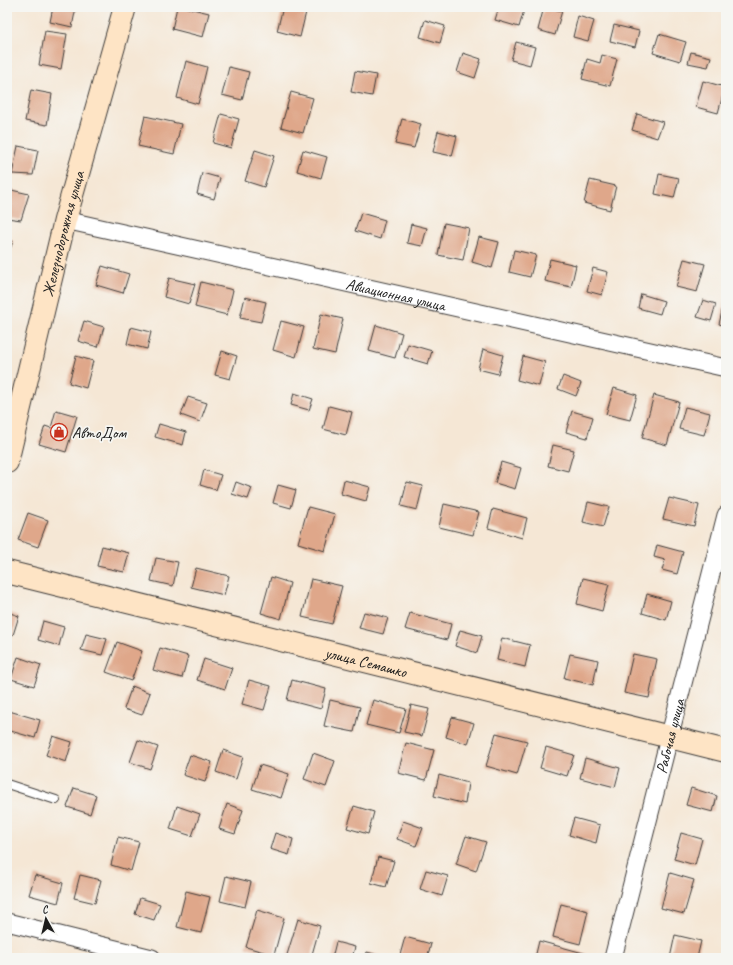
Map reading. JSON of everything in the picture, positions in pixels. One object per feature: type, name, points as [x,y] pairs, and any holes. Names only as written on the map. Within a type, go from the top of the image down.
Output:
[{"type":"main road","name":"Железнодорожная улица","points":[[7,462],[66,220],[125,7]]},
{"type":"main road","name":"улица Семашко","points":[[7,572],[726,751]]},
{"type":"street","name":"Авиационная улица","points":[[66,220],[726,368]]},
{"type":"street","name":"Рабочая улица","points":[[613,958],[726,515]]},
{"type":"street","points":[[7,922],[152,958]]},
{"type":"lane","points":[[7,784],[56,800]]},
{"type":"building","points":[[53,7],[76,7],[72,27],[50,22]]},
{"type":"building","points":[[177,7],[184,7],[209,13],[203,37],[172,29]]},
{"type":"building","points":[[283,7],[306,12],[300,37],[277,31]]},
{"type":"building","points":[[499,7],[525,7],[519,27],[495,20]]},
{"type":"building","points":[[544,7],[562,11],[555,35],[538,30]]},
{"type":"building","points":[[578,16],[594,21],[588,41],[573,37]]},
{"type":"building","points":[[425,20],[445,26],[440,43],[420,37]]},
{"type":"building","points":[[614,25],[639,31],[635,47],[610,41]]},
{"type":"building","points":[[45,31],[67,34],[61,69],[39,65]]},
{"type":"building","points":[[659,34],[686,42],[680,61],[653,53]]},
{"type":"building","points":[[516,42],[535,47],[530,65],[511,60]]},
{"type":"building","points":[[691,52],[711,57],[708,67],[688,63]]},
{"type":"building","points":[[463,53],[481,59],[475,78],[457,72]]},
{"type":"building","points":[[602,55],[617,59],[610,86],[582,79],[587,59],[600,63]]},
{"type":"building","points":[[186,61],[207,67],[198,104],[177,98]]},
{"type":"building","points":[[229,67],[249,72],[242,100],[222,95]]},
{"type":"building","points":[[355,71],[376,75],[372,96],[351,92]]},
{"type":"building","points":[[703,81],[725,87],[718,113],[696,107]]},
{"type":"building","points":[[31,90],[52,94],[47,125],[25,121]]},
{"type":"building","points":[[291,92],[313,98],[303,133],[281,127]]},
{"type":"building","points":[[221,114],[239,119],[231,148],[213,143]]},
{"type":"building","points":[[637,114],[663,122],[657,138],[632,130]]},
{"type":"building","points":[[145,116],[181,124],[174,154],[138,146]]},
{"type":"building","points":[[402,119],[421,124],[414,148],[395,144]]},
{"type":"building","points":[[438,131],[457,136],[452,156],[433,152]]},
{"type":"building","points":[[18,146],[38,150],[33,175],[12,174]]},
{"type":"building","points":[[255,150],[274,156],[264,187],[245,181]]},
{"type":"building","points":[[303,150],[327,157],[321,178],[297,171]]},
{"type":"building","points":[[202,173],[220,178],[214,199],[197,194]]},
{"type":"building","points":[[659,174],[679,178],[674,198],[655,194]]},
{"type":"building","points":[[590,180],[616,186],[610,210],[584,203]]},
{"type":"building","points":[[7,189],[29,194],[21,220],[7,218]]},
{"type":"building","points":[[361,213],[385,220],[380,239],[355,231]]},
{"type":"building","points":[[444,223],[469,228],[463,260],[438,255]]},
{"type":"building","points":[[411,224],[427,228],[422,246],[407,243]]},
{"type":"building","points":[[479,237],[499,242],[492,268],[472,262]]},
{"type":"building","points":[[7,239],[13,241],[7,258]]},
{"type":"building","points":[[514,250],[536,255],[530,277],[509,272]]},
{"type":"building","points":[[550,259],[576,265],[571,287],[545,281]]},
{"type":"building","points":[[684,259],[705,264],[697,292],[676,287]]},
{"type":"building","points":[[102,266],[129,274],[123,293],[96,285]]},
{"type":"building","points":[[593,268],[608,272],[602,295],[587,291]]},
{"type":"building","points":[[169,278],[195,284],[189,304],[164,297]]},
{"type":"building","points":[[201,282],[233,290],[227,315],[195,307]]},
{"type":"building","points":[[641,294],[664,301],[660,314],[638,308]]},
{"type":"building","points":[[245,297],[266,302],[261,322],[240,318]]},
{"type":"building","points":[[703,300],[716,304],[711,321],[697,317]]},
{"type":"building","points":[[724,303],[726,303],[726,326],[719,324]]},
{"type":"building","points":[[321,314],[343,319],[335,354],[313,349]]},
{"type":"building","points":[[84,321],[104,327],[98,347],[78,341]]},
{"type":"building","points":[[281,321],[304,327],[296,357],[273,350]]},
{"type":"building","points":[[376,325],[402,333],[395,358],[369,351]]},
{"type":"building","points":[[131,327],[151,332],[147,349],[127,344]]},
{"type":"building","points":[[408,344],[432,351],[428,364],[404,357]]},
{"type":"building","points":[[483,349],[503,355],[498,374],[478,369]]},
{"type":"building","points":[[222,351],[237,356],[230,379],[215,375]]},
{"type":"building","points":[[76,356],[93,361],[86,388],[69,383]]},
{"type":"building","points":[[523,356],[545,362],[539,386],[517,380]]},
{"type":"building","points":[[563,376],[581,383],[576,396],[558,389]]},
{"type":"building","points":[[614,388],[637,395],[630,420],[606,414]]},
{"type":"building","points":[[294,393],[313,399],[309,410],[291,405]]},
{"type":"building","points":[[654,395],[679,402],[667,445],[642,438]]},
{"type":"building","points":[[188,397],[207,403],[200,422],[181,415]]},
{"type":"building","points":[[329,406],[352,412],[346,435],[323,429]]},
{"type":"building","points":[[685,407],[710,413],[704,435],[679,429]]},
{"type":"building","points":[[56,410],[77,416],[66,452],[39,444],[45,426],[51,428]]},
{"type":"building","points":[[572,411],[593,417],[587,438],[566,432]]},
{"type":"building","points":[[159,424],[186,432],[183,445],[155,437]]},
{"type":"building","points":[[553,445],[574,450],[568,471],[548,466]]},
{"type":"building","points":[[501,462],[521,468],[515,489],[495,483]]},
{"type":"building","points":[[204,470],[221,475],[216,490],[200,485]]},
{"type":"building","points":[[344,480],[370,487],[366,501],[341,494]]},
{"type":"building","points":[[236,482],[252,488],[248,499],[232,494]]},
{"type":"building","points":[[407,482],[423,486],[417,510],[401,506]]},
{"type":"building","points":[[278,485],[296,490],[291,508],[273,503]]},
{"type":"building","points":[[669,498],[699,505],[694,526],[663,519]]},
{"type":"building","points":[[588,502],[609,507],[603,527],[583,522]]},
{"type":"building","points":[[444,504],[479,512],[473,535],[439,527]]},
{"type":"building","points":[[308,507],[335,514],[325,551],[298,543]]},
{"type":"building","points":[[493,509],[527,518],[522,538],[488,528]]},
{"type":"building","points":[[28,513],[48,520],[38,547],[18,540]]},
{"type":"building","points":[[657,545],[683,552],[677,574],[662,570],[665,560],[654,557]]},
{"type":"building","points":[[102,546],[129,553],[124,572],[97,566]]},
{"type":"building","points":[[156,558],[178,562],[173,586],[151,581]]},
{"type":"building","points":[[196,568],[229,576],[224,595],[191,587]]},
{"type":"building","points":[[271,577],[290,583],[281,619],[261,613]]},
{"type":"building","points":[[583,578],[609,584],[602,611],[577,604]]},
{"type":"building","points":[[311,579],[342,586],[332,624],[302,617]]},
{"type":"building","points":[[647,594],[671,601],[666,620],[642,613]]},
{"type":"building","points":[[7,612],[19,616],[13,635],[7,633]]},
{"type":"building","points":[[364,612],[388,618],[383,634],[359,628]]},
{"type":"building","points":[[410,613],[451,624],[447,640],[405,629]]},
{"type":"building","points":[[43,621],[64,627],[59,646],[38,640]]},
{"type":"building","points":[[460,630],[482,636],[477,653],[455,646]]},
{"type":"building","points":[[86,634],[107,639],[102,655],[81,650]]},
{"type":"building","points":[[502,638],[530,645],[525,667],[497,660]]},
{"type":"building","points":[[117,642],[142,651],[131,681],[106,672]]},
{"type":"building","points":[[160,648],[188,656],[182,678],[153,670]]},
{"type":"building","points":[[570,654],[598,660],[593,685],[564,678]]},
{"type":"building","points":[[633,654],[657,659],[649,698],[624,693]]},
{"type":"building","points":[[18,657],[41,665],[34,686],[11,679]]},
{"type":"building","points":[[204,659],[232,668],[225,689],[197,680]]},
{"type":"building","points":[[249,680],[271,686],[264,710],[242,704]]},
{"type":"building","points":[[292,680],[326,689],[321,709],[287,700]]},
{"type":"building","points":[[132,686],[150,693],[142,715],[124,709]]},
{"type":"building","points":[[330,700],[360,707],[354,732],[324,726]]},
{"type":"building","points":[[373,700],[406,709],[399,733],[366,725]]},
{"type":"building","points":[[411,705],[429,709],[422,736],[404,732]]},
{"type":"building","points":[[9,711],[40,720],[35,738],[7,730],[7,718]]},
{"type":"building","points":[[452,717],[474,723],[468,744],[446,737]]},
{"type":"building","points":[[496,733],[527,741],[517,775],[486,766]]},
{"type":"building","points":[[53,736],[72,742],[66,762],[46,755]]},
{"type":"building","points":[[138,740],[158,747],[150,769],[130,762]]},
{"type":"building","points":[[406,743],[434,750],[426,780],[398,773]]},
{"type":"building","points":[[546,747],[574,755],[567,776],[540,768]]},
{"type":"building","points":[[223,750],[243,757],[236,779],[216,772]]},
{"type":"building","points":[[313,753],[335,761],[326,787],[304,779]]},
{"type":"building","points":[[190,755],[212,762],[205,782],[183,775]]},
{"type":"building","points":[[585,758],[620,768],[615,787],[580,778]]},
{"type":"building","points":[[260,765],[289,774],[281,798],[252,789]]},
{"type":"building","points":[[439,775],[468,783],[465,804],[434,796]]},
{"type":"building","points":[[74,788],[96,795],[90,814],[67,807]]},
{"type":"building","points":[[691,788],[717,796],[713,812],[686,805]]},
{"type":"building","points":[[227,804],[243,810],[235,834],[219,829]]},
{"type":"building","points":[[177,806],[200,814],[192,836],[170,829]]},
{"type":"building","points":[[354,806],[374,812],[368,834],[347,828]]},
{"type":"building","points":[[574,818],[600,825],[596,843],[569,835]]},
{"type":"building","points":[[403,821],[423,828],[416,846],[397,839]]},
{"type":"building","points":[[275,833],[293,839],[289,855],[270,849]]},
{"type":"building","points":[[681,833],[702,839],[695,865],[674,859]]},
{"type":"building","points":[[466,836],[486,842],[476,871],[456,864]]},
{"type":"building","points":[[118,837],[139,842],[131,871],[111,865]]},
{"type":"building","points":[[378,857],[394,861],[386,887],[371,883]]},
{"type":"building","points":[[426,870],[448,876],[442,896],[420,889]]},
{"type":"building","points":[[670,873],[694,880],[684,914],[661,908]]},
{"type":"building","points":[[35,875],[63,883],[58,903],[29,895]]},
{"type":"building","points":[[80,875],[101,880],[95,903],[74,898]]},
{"type":"building","points":[[226,876],[251,882],[245,907],[220,901]]},
{"type":"building","points":[[186,891],[210,897],[201,933],[177,927]]},
{"type":"building","points":[[140,898],[160,904],[154,920],[135,914]]},
{"type":"building","points":[[561,904],[588,911],[580,944],[553,937]]},
{"type":"building","points":[[257,910],[284,918],[274,955],[246,947]]},
{"type":"building","points":[[298,919],[320,926],[311,958],[286,958]]},
{"type":"building","points":[[675,935],[701,941],[697,958],[670,958]]},
{"type":"building","points":[[405,937],[431,944],[427,958],[412,958],[400,955]]},
{"type":"building","points":[[539,941],[587,954],[585,958],[535,958]]},
{"type":"building","points":[[336,942],[355,947],[352,958],[332,958]]},
{"type":"building","points":[[367,952],[388,958],[365,958]]},
{"type":"place","name":"АвтоДом","points":[[59,432]]}]
